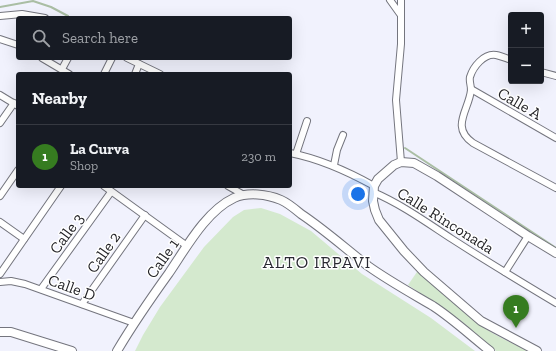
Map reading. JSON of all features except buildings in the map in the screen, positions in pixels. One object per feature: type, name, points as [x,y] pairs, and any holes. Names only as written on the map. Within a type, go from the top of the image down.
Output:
[{"type":"street","points":[[390,0],[400,14]]},
{"type":"street","points":[[401,0],[401,44],[396,100],[401,162]]},
{"type":"street","points":[[0,16],[22,14],[34,16]]},
{"type":"street","points":[[0,39],[16,44]]},
{"type":"street","points":[[508,59],[495,54],[485,57],[478,62],[469,79],[471,89],[461,125],[462,132],[466,138],[494,155],[556,188]]},
{"type":"street","points":[[46,60],[66,72]]},
{"type":"street","points":[[62,69],[67,60]]},
{"type":"street","points":[[105,72],[111,60]]},
{"type":"street","points":[[131,60],[150,71]]},
{"type":"street","points":[[136,72],[139,64]]},
{"type":"street","points":[[544,73],[556,76]]},
{"type":"street","name":"Calle A","points":[[471,89],[556,138]]},
{"type":"street","points":[[0,95],[16,105],[0,123]]},
{"type":"street","points":[[293,154],[307,121]]},
{"type":"street","points":[[334,165],[337,150],[343,135]]},
{"type":"street","name":"Calle Rinconada","points":[[293,154],[334,165],[354,174],[374,189],[556,303]]},
{"type":"street","points":[[537,351],[481,321],[424,272],[404,251],[379,220],[373,201],[374,189],[378,179],[386,171],[401,162],[414,163],[437,176],[556,253]]},
{"type":"street","points":[[0,196],[16,173]]},
{"type":"street","points":[[0,274],[60,188]]},
{"type":"street","points":[[106,188],[187,246]]},
{"type":"street","points":[[232,188],[244,195],[267,195],[283,200],[369,266],[413,295],[433,306],[490,351]]},
{"type":"street","name":"Calle 3","points":[[41,289],[111,192]]},
{"type":"street","name":"Calle 1","points":[[117,351],[134,323],[200,228],[222,205],[234,198],[244,195]]},
{"type":"street","name":"Calle 2","points":[[82,304],[145,216]]},
{"type":"street","points":[[0,222],[24,239]]},
{"type":"street","points":[[505,272],[528,236]]},
{"type":"street","name":"Calle D","points":[[0,282],[11,281],[41,289],[134,323]]},
{"type":"street","points":[[0,332],[11,332],[72,351]]},
{"type":"green space","points":[[261,208],[280,214],[311,231],[362,274],[431,318],[475,351],[135,351],[160,307],[204,247],[233,217],[244,210]]},
{"type":"green space","points":[[419,269],[468,316],[494,334],[527,351],[496,351],[460,320],[408,285]]},
{"type":"waterway","points":[[0,7],[33,1],[51,7],[68,16]]},
{"type":"waterway","points":[[405,148],[556,248]]},
{"type":"place","name":"La Curva","points":[[516,328]]},
{"type":"district","name":"ALTO IRPAVI","points":[[317,262]]}]
